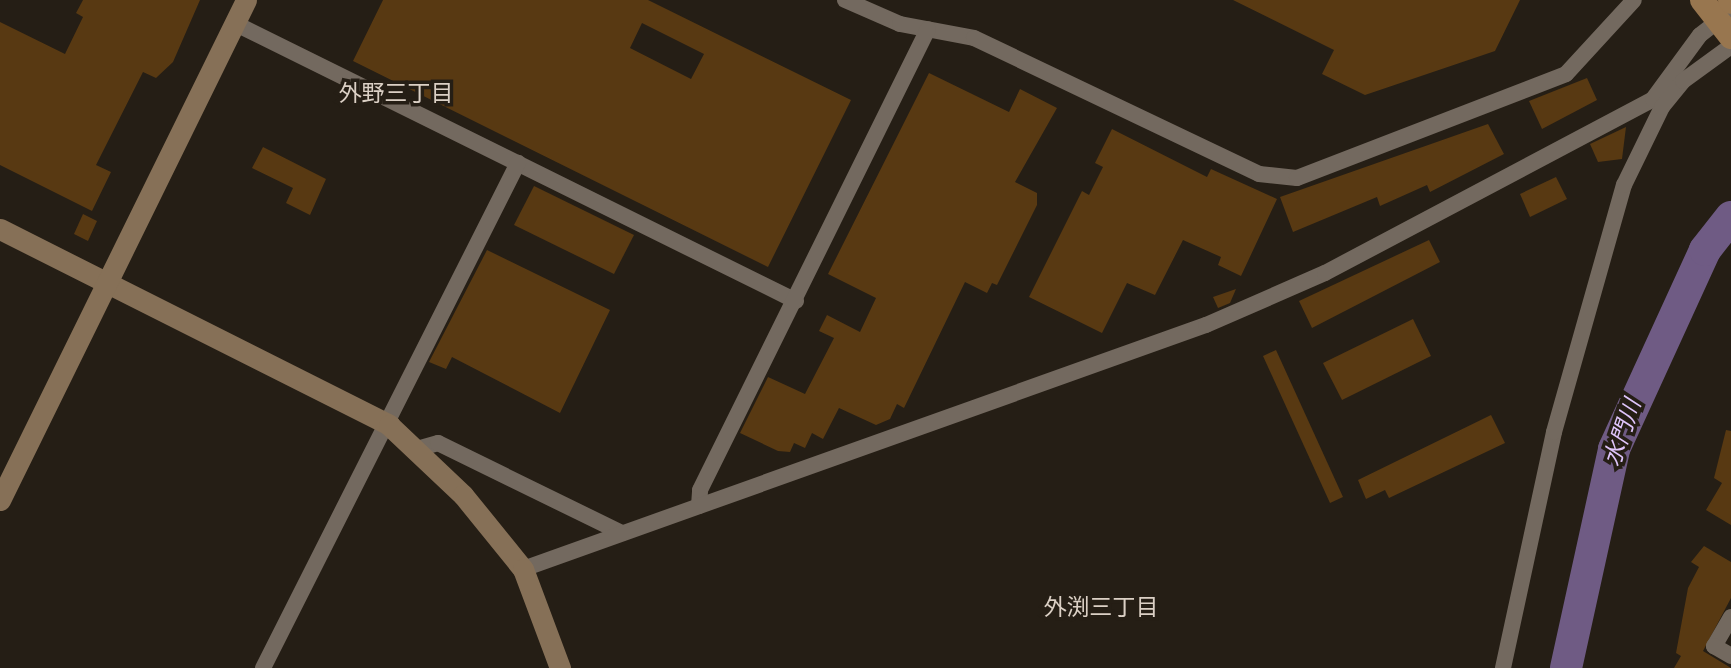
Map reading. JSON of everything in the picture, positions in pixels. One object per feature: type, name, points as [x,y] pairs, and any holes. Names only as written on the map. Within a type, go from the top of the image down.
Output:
[{"type":"main road","points":[[1702,0],[1731,37]]},
{"type":"street","points":[[0,500],[246,0]]},
{"type":"street","points":[[845,0],[928,29],[1017,55],[1259,173],[1297,178],[1566,74],[1634,0]]},
{"type":"street","points":[[1503,668],[1554,432],[1624,185],[1657,103],[1700,35],[1731,11]]},
{"type":"street","points":[[234,23],[796,301]]},
{"type":"street","points":[[699,506],[700,490],[796,301],[928,29]]},
{"type":"street","points":[[523,569],[1206,325],[1325,273],[1657,103],[1731,46]]},
{"type":"street","points":[[264,668],[389,425],[518,163]]},
{"type":"street","points":[[0,229],[389,425],[417,449],[523,569],[559,668]]},
{"type":"street","points":[[417,449],[438,443],[622,533]]},
{"type":"street","points":[[1731,617],[1714,646],[1731,656]]},
{"type":"building","points":[[83,0],[200,0],[173,62],[156,78],[143,72],[96,165],[111,172],[92,211],[0,165],[0,22],[65,54],[83,17],[76,13]]},
{"type":"building","points":[[383,0],[648,0],[851,100],[768,267],[353,61]],"holes":[[[642,23],[704,54],[691,79],[630,48]]]},
{"type":"building","points":[[1233,0],[1520,0],[1495,51],[1365,95],[1322,74],[1334,50]]},
{"type":"building","points":[[929,73],[1009,112],[1020,89],[1057,108],[1015,182],[1037,193],[1037,205],[997,285],[992,283],[987,293],[965,282],[904,408],[897,404],[890,419],[876,425],[839,408],[823,439],[812,433],[805,448],[794,443],[790,452],[778,451],[740,433],[768,377],[805,394],[834,338],[819,331],[827,315],[860,332],[876,298],[828,274]]},
{"type":"building","points":[[1587,78],[1597,100],[1542,129],[1529,101]]},
{"type":"building","points":[[1488,124],[1504,154],[1430,192],[1427,185],[1380,206],[1377,197],[1293,232],[1280,197]]},
{"type":"building","points":[[1626,127],[1622,159],[1598,162],[1590,144]]},
{"type":"building","points":[[1112,129],[1207,177],[1211,169],[1277,199],[1241,276],[1218,265],[1221,257],[1183,240],[1155,295],[1127,283],[1102,333],[1029,297],[1082,191],[1089,195],[1103,167],[1095,163]]},
{"type":"building","points":[[263,147],[326,179],[310,215],[286,203],[293,188],[252,168]]},
{"type":"building","points":[[1556,177],[1567,199],[1530,217],[1520,194]]},
{"type":"building","points":[[534,186],[634,235],[614,274],[514,225]]},
{"type":"building","points":[[83,214],[97,221],[88,241],[74,234]]},
{"type":"building","points":[[1429,240],[1440,262],[1312,328],[1299,301]]},
{"type":"building","points":[[487,250],[610,310],[560,413],[452,357],[446,369],[429,362]]},
{"type":"building","points":[[1236,289],[1230,303],[1218,308],[1213,297]]},
{"type":"building","points":[[1413,319],[1431,356],[1342,400],[1323,363]]},
{"type":"building","points":[[1276,350],[1343,497],[1330,503],[1263,356]]},
{"type":"building","points":[[1491,415],[1505,443],[1389,498],[1385,490],[1366,499],[1358,480]]},
{"type":"building","points":[[1726,430],[1731,431],[1731,525],[1706,510],[1722,483],[1714,478]]},
{"type":"building","points":[[1704,546],[1731,562],[1731,598],[1703,651],[1731,668],[1674,668],[1681,656],[1676,653],[1688,588],[1699,567],[1691,562]]},
{"type":"waterway","name":"水門川","points":[[1566,668],[1614,449],[1705,250],[1731,217]]},
{"type":"district","name":"外野三丁目","points":[[396,94]]},
{"type":"district","name":"外渕三丁目","points":[[1101,608]]}]
